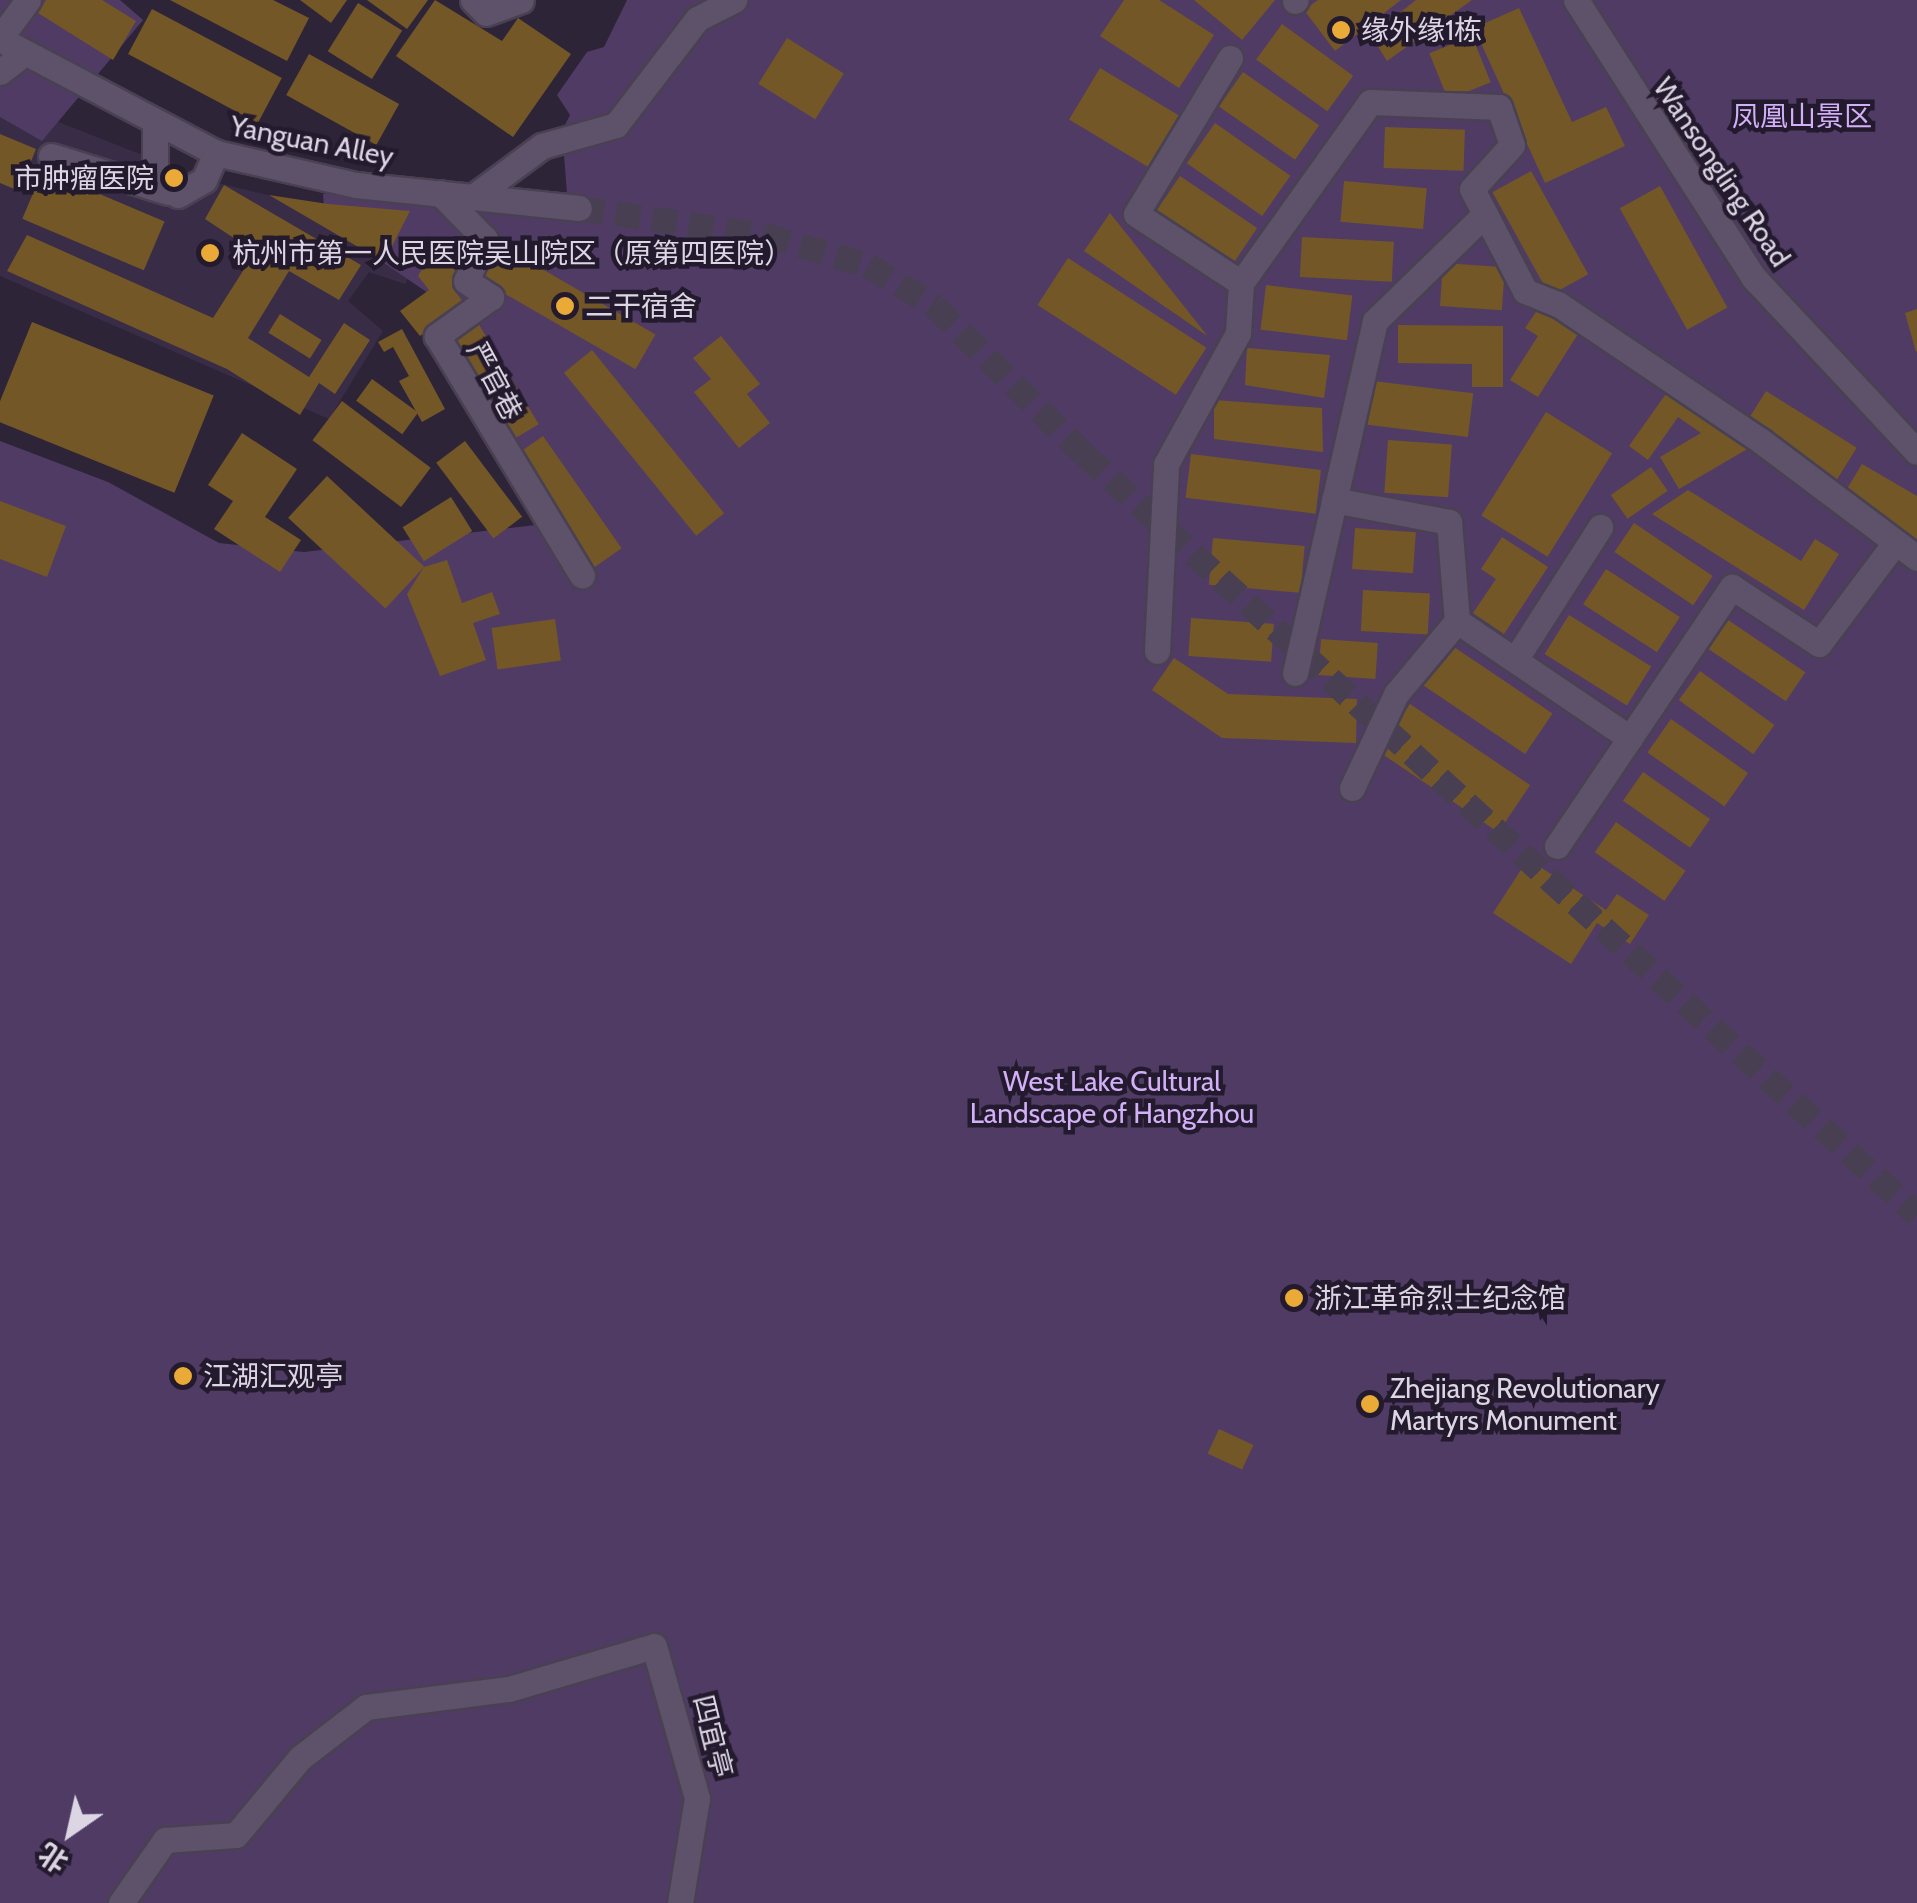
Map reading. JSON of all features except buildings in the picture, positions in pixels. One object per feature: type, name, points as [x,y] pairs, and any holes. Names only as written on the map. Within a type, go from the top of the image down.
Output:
[{"type":"street","points":[[0,38],[28,0]]},
{"type":"street","points":[[472,0],[486,13],[521,0]]},
{"type":"street","points":[[473,197],[542,146],[616,125],[697,19],[734,0]]},
{"type":"street","name":"Wansongling Road","points":[[1576,0],[1754,278],[1917,452]]},
{"type":"street","name":"Yanguan Alley","points":[[0,38],[23,54],[216,153],[440,193],[579,208]]},
{"type":"street","points":[[0,72],[23,54]]},
{"type":"street","points":[[1230,58],[1136,214],[1240,283]]},
{"type":"street","points":[[1156,650],[1166,464],[1238,334],[1240,283],[1370,102],[1499,107],[1512,145],[1472,189],[1524,292],[1558,304],[1730,420],[1917,558]]},
{"type":"street","points":[[155,121],[155,180],[178,195]]},
{"type":"street","points":[[51,156],[178,195],[204,180],[216,153]]},
{"type":"street","name":"严官巷","points":[[440,193],[485,239],[466,281],[491,297],[437,336],[582,575]]},
{"type":"street","points":[[1295,673],[1374,321],[1485,214]]},
{"type":"street","points":[[1334,500],[1450,522],[1457,621],[1396,694],[1352,788]]},
{"type":"street","points":[[1515,660],[1600,528]]},
{"type":"street","points":[[1557,846],[1732,587],[1819,644],[1894,544]]},
{"type":"street","points":[[1457,621],[1630,738]]},
{"type":"street","name":"四宜亭","points":[[121,1903],[166,1840],[236,1836],[300,1758],[366,1707],[508,1690],[654,1646],[697,1798],[680,1903]]},
{"type":"shaded area","name":"杭州市第一人民医院吴山院区（原第四医院）","points":[[0,99],[206,180],[430,235],[405,284],[369,272],[348,301],[383,331],[329,419],[0,276]]},
{"type":"green space","points":[[0,0],[120,0],[143,20],[42,141],[0,117]]},
{"type":"green space","name":"West Lake Cultural Landscape of Hangzhou","points":[[627,0],[1917,0],[1917,1903],[0,1903],[0,441],[108,482],[219,543],[304,552],[544,524],[416,325],[434,297],[325,223],[323,194],[567,193],[562,131],[570,115],[557,95],[587,52],[604,47]]},
{"type":"tunnel","points":[[579,208],[765,235],[868,265],[935,306],[1084,454],[1917,1214]]},
{"type":"place","name":"缘外缘1栋","points":[[1341,30]]},
{"type":"place","name":"市肿瘤医院","points":[[174,178]]},
{"type":"place","name":"杭州市第一人民医院吴山院区（原第四医院）","points":[[210,253]]},
{"type":"place","name":"二干宿舍","points":[[565,306]]},
{"type":"place","name":"浙江革命烈士纪念馆","points":[[1294,1298]]},
{"type":"place","name":"江湖汇观亭","points":[[183,1376]]},
{"type":"place","name":"Zhejiang Revolutionary Martyrs Monument","points":[[1370,1404]]},
{"type":"park label","name":"凤凰山景区","points":[[1802,116]]}]
